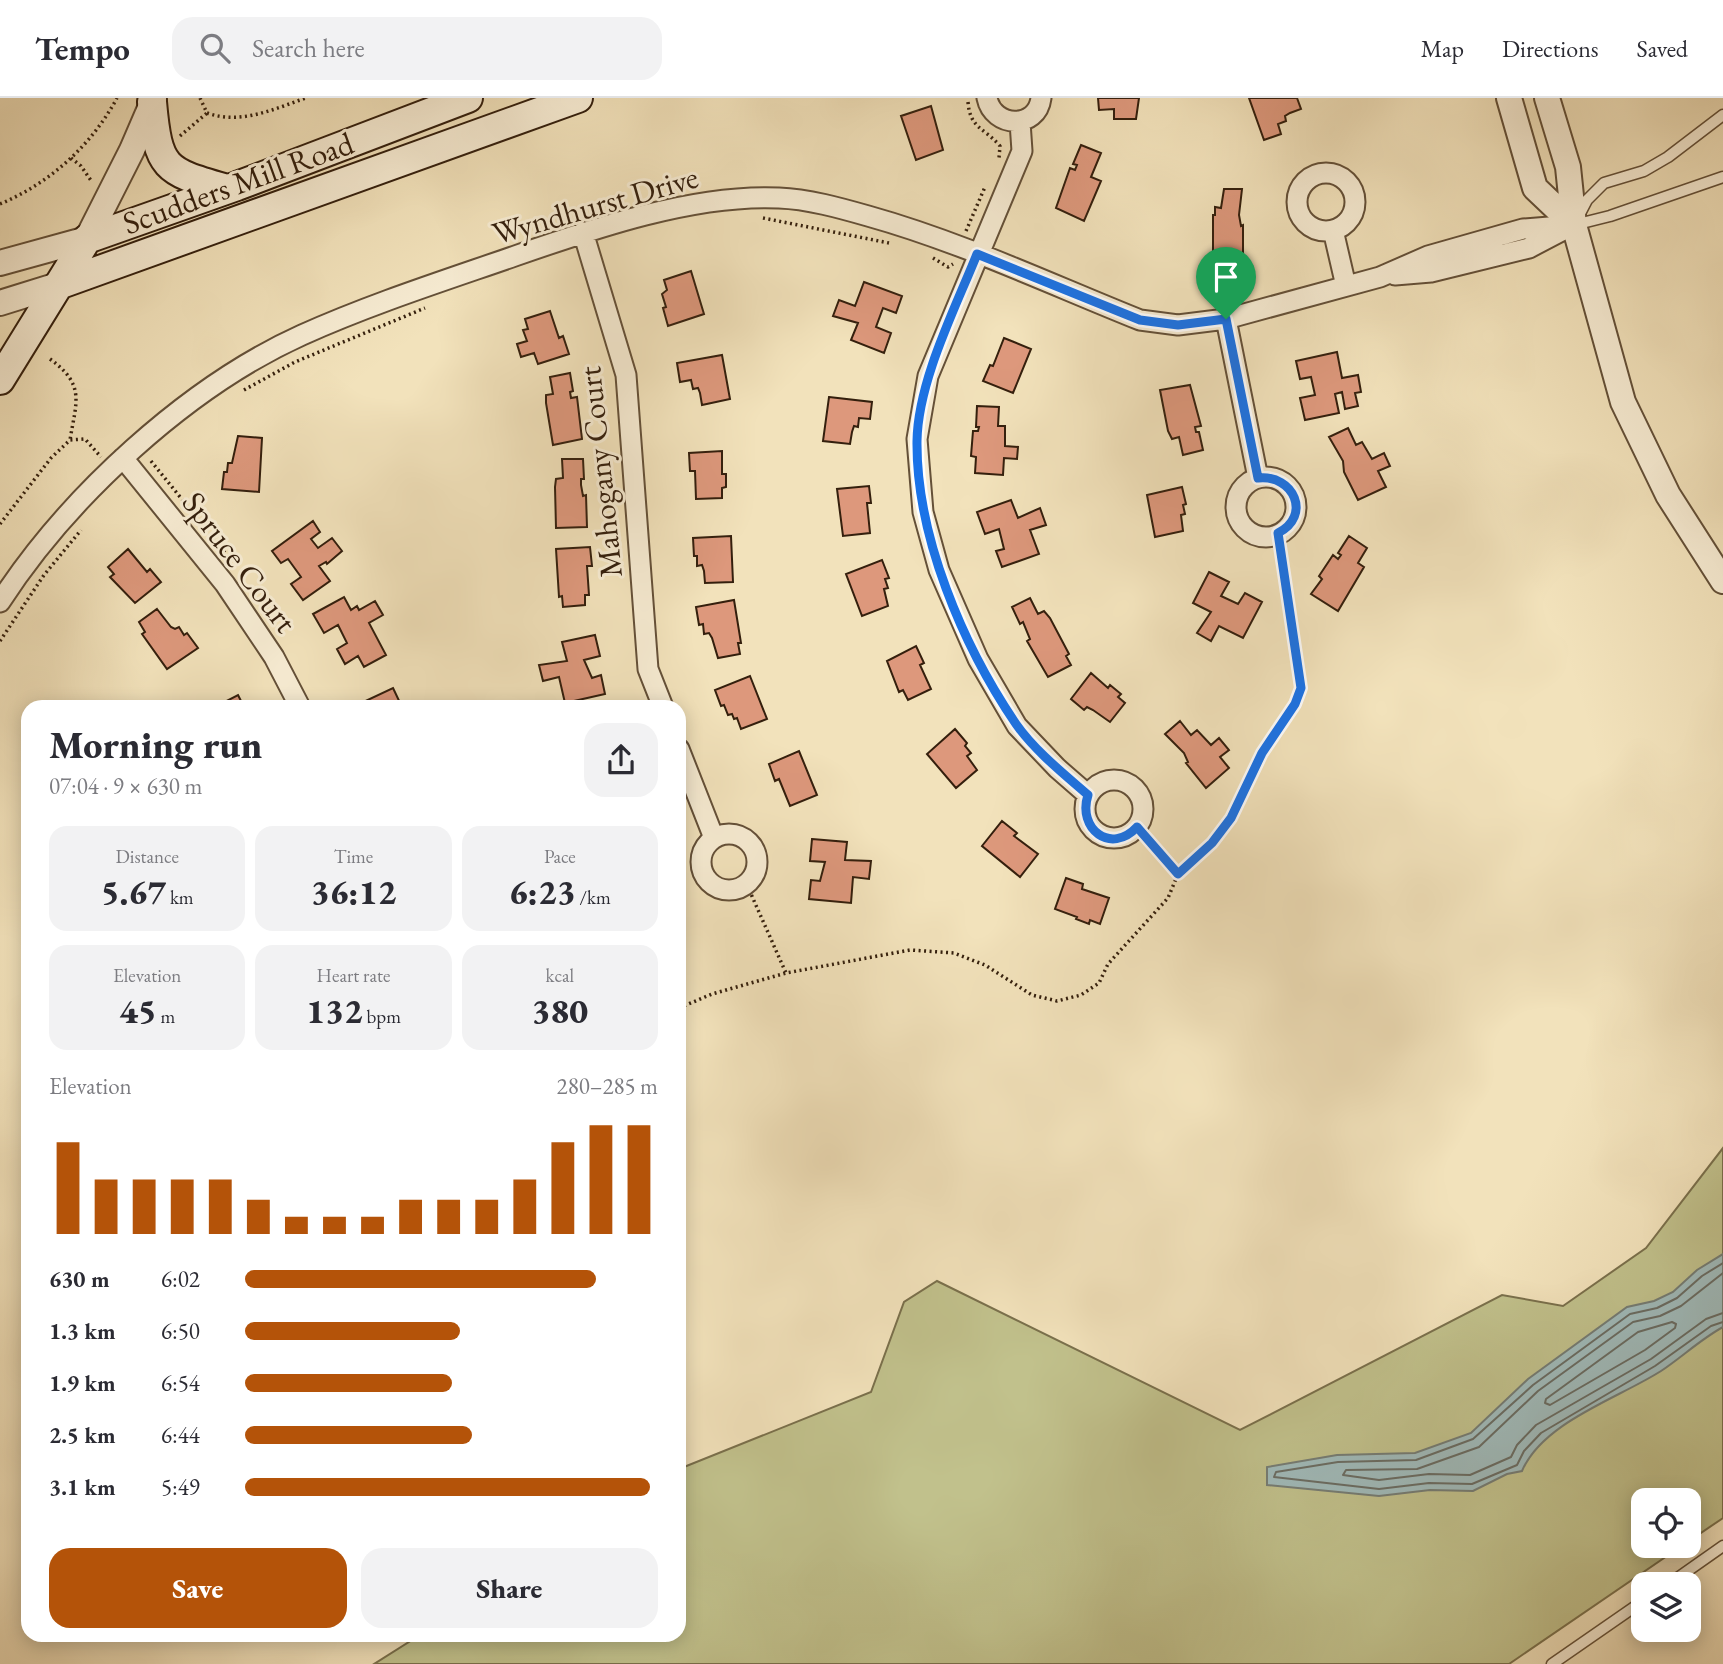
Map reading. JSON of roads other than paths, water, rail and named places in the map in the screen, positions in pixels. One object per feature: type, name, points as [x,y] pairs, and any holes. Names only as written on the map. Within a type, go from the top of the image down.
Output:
[{"type":"main road","name":"Scudders Mill Road","points":[[87,239],[468,98]]},
{"type":"main road","name":"Scudders Mill Road","points":[[61,284],[578,98]]},
{"type":"main road","points":[[153,100],[159,154],[173,172],[228,189]]},
{"type":"main road","points":[[0,380],[87,239]]},
{"type":"street","points":[[987,98],[994,114],[1006,121],[1020,122],[1033,115],[1041,98]]},
{"type":"street","points":[[1509,98],[1535,188],[1574,225]]},
{"type":"street","points":[[1547,98],[1568,167],[1574,225],[1623,402],[1668,495],[1723,581]]},
{"type":"street","points":[[87,239],[132,150],[153,100]]},
{"type":"street","points":[[1020,122],[1022,150],[928,376],[917,439],[923,512],[939,570],[978,659],[1017,726],[1057,768],[1088,795]]},
{"type":"street","name":"Wyndhurst Drive","points":[[0,603],[65,516],[117,463],[174,413],[229,377],[299,336],[376,305],[583,232],[708,202],[780,197],[844,209],[906,227],[1140,320],[1178,325],[1226,319],[1380,276],[1431,272],[1529,248],[1574,225]]},
{"type":"street","points":[[1333,230],[1346,286]]},
{"type":"street","name":"Mahogany Court","points":[[583,232],[625,375],[648,669],[660,700]]},
{"type":"street","name":"Scudders Mill Road","points":[[0,263],[87,239]]},
{"type":"street","name":"Scudders Mill Road","points":[[0,303],[61,284]]},
{"type":"street","points":[[1226,319],[1258,478]]},
{"type":"street","name":"Spruce Court","points":[[117,463],[225,584],[274,657],[296,700]]},
{"type":"street","points":[[1258,478],[1279,479],[1289,487],[1296,511],[1292,522],[1278,533],[1266,537],[1256,535],[1242,524],[1237,512],[1240,491],[1258,478]]},
{"type":"street","points":[[686,767],[714,838]]},
{"type":"street","points":[[1119,781],[1128,784],[1142,801],[1143,811],[1137,827],[1118,838],[1101,836],[1093,830],[1085,813],[1088,795],[1101,783],[1119,781]]},
{"type":"street","points":[[731,834],[746,839],[753,847],[757,865],[755,875],[747,885],[735,890],[724,890],[708,882],[701,865],[703,852],[714,838],[731,834]]},
{"type":"lane","points":[[1574,225],[1587,200],[1604,183],[1644,171],[1668,157],[1723,115]]},
{"type":"lane","points":[[1574,225],[1610,216],[1723,177]]},
{"type":"lane","points":[[1685,1572],[1723,1546]]},
{"type":"lane","points":[[1552,1664],[1631,1609]]},
{"type":"water","points":[[1723,1254],[1723,1327],[1661,1371],[1564,1425],[1532,1454],[1522,1471],[1507,1474],[1473,1491],[1430,1490],[1379,1496],[1267,1485],[1267,1467],[1337,1455],[1415,1453],[1471,1433],[1528,1379],[1627,1307],[1654,1301],[1673,1292],[1697,1270]]}]
